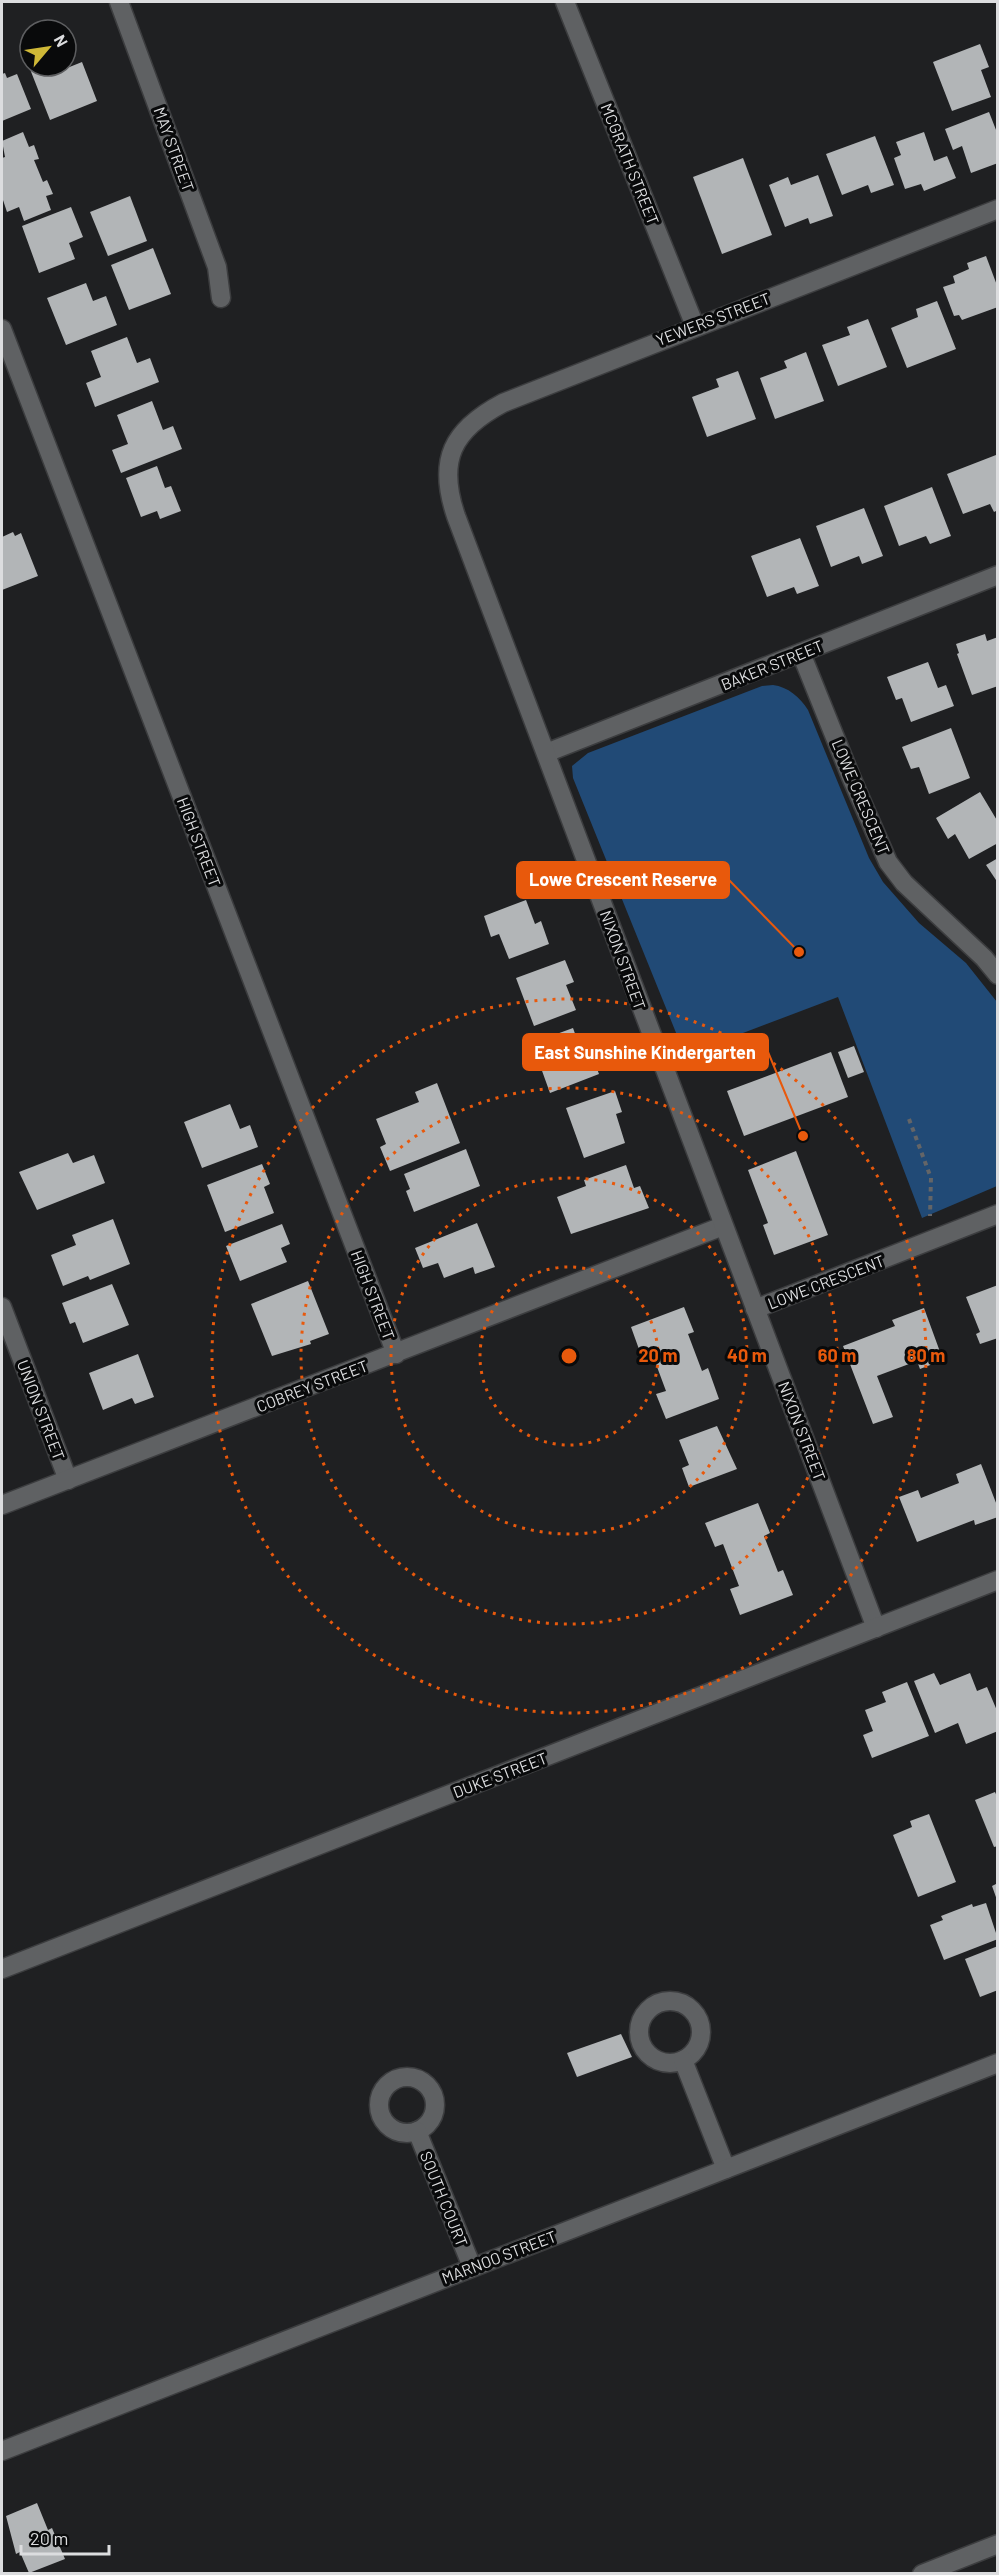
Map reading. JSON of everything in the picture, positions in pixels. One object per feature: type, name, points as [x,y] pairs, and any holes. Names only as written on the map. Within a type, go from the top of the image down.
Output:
[{"type":"street","name":"MAY STREET","points":[[120,2],[211,251],[221,298]]},
{"type":"street","name":"MCGRATH STREET","points":[[565,2],[695,326]]},
{"type":"street","name":"YEWERS STREET","points":[[450,457],[466,427],[481,415],[695,326],[998,209]]},
{"type":"street","name":"HIGH STREET","points":[[2,329],[396,1354]]},
{"type":"street","name":"NIXON STREET","points":[[450,457],[447,472],[448,493],[876,1628]]},
{"type":"street","name":"BAKER STREET","points":[[546,753],[998,575]]},
{"type":"street","name":"LOWE CRESCENT","points":[[801,653],[888,862],[904,883],[984,958],[998,975]]},
{"type":"street","name":"LOWE CRESCENT","points":[[755,1309],[998,1214]]},
{"type":"street","name":"COBREY STREET","points":[[2,1505],[723,1226]]},
{"type":"street","name":"UNION STREET","points":[[2,1307],[68,1480]]},
{"type":"street","name":"DUKE STREET","points":[[2,1969],[876,1628],[996,1584]]},
{"type":"street","points":[[683,2060],[726,2169]]},
{"type":"street","name":"MARNOO STREET","points":[[2,2451],[998,2063]]},
{"type":"street","name":"SOUTH COURT","points":[[417,2131],[472,2267]]},
{"type":"street","points":[[922,2574],[998,2544]]},
{"type":"path","points":[[909,1119],[931,1178],[931,1208],[925,1244]]},
{"type":"shaded area","points":[[773,685],[793,693],[808,710],[869,858],[883,882],[919,923],[966,963],[997,1002],[997,1186],[922,1218],[838,997],[685,1055],[573,778],[572,766],[588,753],[762,686]]},
{"type":"building","points":[[980,44],[989,67],[981,70],[991,97],[952,111],[933,62]]},
{"type":"building","points":[[82,62],[97,101],[50,120],[34,78],[78,78],[78,64]]},
{"type":"building","points":[[5,73],[7,78],[17,74],[31,109],[2,121],[2,74]]},
{"type":"building","points":[[989,112],[998,135],[998,163],[971,173],[962,146],[953,150],[945,129]]},
{"type":"building","points":[[23,132],[29,147],[34,145],[39,159],[34,160],[43,182],[47,180],[53,194],[46,196],[51,210],[24,221],[19,207],[7,212],[2,197],[2,158],[5,157],[2,141]]},
{"type":"building","points":[[924,132],[934,161],[947,156],[956,178],[924,191],[921,184],[905,189],[894,158],[901,155],[896,142]]},
{"type":"building","points":[[875,136],[894,185],[871,193],[868,185],[842,195],[826,154]]},
{"type":"building","points":[[743,158],[772,235],[722,254],[693,177]]},
{"type":"building","points":[[818,175],[833,216],[810,224],[808,218],[785,227],[769,185],[788,177],[791,185]]},
{"type":"building","points":[[130,196],[147,241],[108,256],[90,212]]},
{"type":"building","points":[[71,207],[83,237],[69,243],[75,259],[39,273],[22,226]]},
{"type":"building","points":[[153,248],[171,294],[129,310],[111,265]]},
{"type":"building","points":[[986,256],[998,288],[998,307],[962,320],[959,315],[954,316],[943,287],[955,283],[953,276],[969,269],[967,263]]},
{"type":"building","points":[[86,283],[93,301],[106,296],[117,325],[66,345],[47,298]]},
{"type":"building","points":[[937,301],[956,349],[907,368],[891,328],[918,317],[916,309]]},
{"type":"building","points":[[868,319],[887,367],[838,386],[822,345],[850,335],[847,327]]},
{"type":"building","points":[[127,337],[137,363],[150,358],[159,382],[95,407],[86,383],[101,377],[91,351]]},
{"type":"building","points":[[806,352],[824,401],[775,419],[760,378],[787,368],[784,361]]},
{"type":"building","points":[[738,371],[756,419],[707,437],[692,397],[719,387],[716,379]]},
{"type":"building","points":[[152,401],[163,430],[173,426],[182,449],[121,473],[112,450],[128,444],[117,415]]},
{"type":"building","points":[[996,455],[998,510],[994,512],[990,504],[963,514],[947,474]]},
{"type":"building","points":[[157,466],[165,488],[171,486],[181,511],[160,519],[157,511],[141,517],[126,478]]},
{"type":"building","points":[[932,487],[951,536],[930,544],[926,536],[899,546],[884,506]]},
{"type":"building","points":[[864,508],[883,556],[862,564],[859,556],[831,567],[816,526]]},
{"type":"building","points":[[13,532],[15,536],[21,533],[38,576],[2,590],[2,537]]},
{"type":"building","points":[[800,538],[819,586],[797,594],[794,587],[767,597],[751,556]]},
{"type":"building","points":[[985,634],[987,641],[998,637],[998,686],[972,695],[957,654],[959,653],[956,644]]},
{"type":"building","points":[[928,662],[938,688],[946,685],[954,706],[911,722],[902,698],[896,700],[887,677]]},
{"type":"building","points":[[951,728],[970,778],[929,794],[919,767],[911,769],[902,747]]},
{"type":"building","points":[[980,792],[998,822],[998,843],[969,859],[955,834],[948,839],[936,818]]},
{"type":"building","points":[[998,858],[998,883],[986,865]]},
{"type":"building","points":[[526,900],[535,924],[541,921],[549,944],[509,959],[499,934],[491,937],[484,916]]},
{"type":"building","points":[[565,960],[574,982],[566,985],[576,1010],[534,1026],[516,978]]},
{"type":"building","points":[[573,1028],[583,1056],[591,1053],[599,1074],[550,1093],[532,1043]]},
{"type":"building","points":[[854,1046],[864,1072],[848,1078],[838,1052]]},
{"type":"building","points":[[831,1052],[848,1097],[744,1136],[727,1091]]},
{"type":"building","points":[[437,1083],[460,1143],[390,1171],[380,1147],[386,1144],[376,1119],[419,1102],[415,1092]]},
{"type":"building","points":[[615,1091],[622,1112],[616,1114],[625,1143],[584,1158],[566,1108]]},
{"type":"building","points":[[230,1104],[240,1129],[250,1125],[258,1147],[202,1168],[184,1122]]},
{"type":"building","points":[[466,1149],[480,1186],[414,1212],[406,1191],[410,1189],[404,1174]]},
{"type":"building","points":[[796,1151],[828,1235],[774,1255],[763,1225],[768,1223],[748,1170]]},
{"type":"building","points":[[68,1153],[73,1163],[94,1155],[105,1183],[37,1210],[19,1172]]},
{"type":"building","points":[[262,1164],[270,1184],[264,1187],[274,1213],[225,1232],[207,1185]]},
{"type":"building","points":[[626,1165],[634,1188],[640,1186],[649,1208],[571,1234],[557,1197],[586,1186],[584,1180]]},
{"type":"building","points":[[113,1219],[130,1264],[90,1280],[88,1276],[63,1286],[51,1255],[76,1245],[72,1235]]},
{"type":"building","points":[[477,1223],[495,1267],[475,1274],[473,1267],[444,1278],[438,1263],[423,1268],[415,1248]]},
{"type":"building","points":[[282,1224],[290,1244],[281,1248],[287,1262],[240,1281],[226,1246]]},
{"type":"building","points":[[308,1281],[329,1334],[310,1341],[311,1344],[272,1356],[251,1304]]},
{"type":"building","points":[[112,1284],[129,1325],[83,1343],[75,1322],[70,1324],[62,1303]]},
{"type":"building","points":[[998,1285],[998,1338],[980,1344],[976,1334],[980,1332],[966,1297]]},
{"type":"building","points":[[684,1307],[694,1332],[688,1334],[702,1371],[708,1368],[719,1399],[666,1419],[656,1394],[666,1391],[650,1348],[640,1352],[631,1327]]},
{"type":"building","points":[[924,1308],[943,1360],[920,1369],[917,1361],[877,1376],[893,1417],[873,1424],[843,1346],[895,1326],[892,1320]]},
{"type":"building","points":[[138,1354],[154,1397],[135,1404],[132,1398],[103,1410],[89,1373]]},
{"type":"building","points":[[717,1426],[737,1469],[689,1487],[682,1468],[689,1465],[679,1440]]},
{"type":"building","points":[[981,1464],[998,1508],[998,1517],[975,1525],[974,1520],[917,1542],[899,1497],[918,1490],[921,1498],[959,1483],[956,1474]]},
{"type":"building","points":[[758,1503],[770,1533],[764,1536],[778,1572],[783,1570],[793,1595],[740,1615],[730,1589],[739,1586],[723,1544],[715,1547],[705,1523]]},
{"type":"building","points":[[934,1673],[940,1685],[970,1673],[977,1691],[987,1687],[998,1713],[998,1731],[966,1744],[958,1723],[935,1733],[914,1681]]},
{"type":"building","points":[[907,1682],[929,1736],[872,1758],[863,1735],[873,1731],[865,1710],[886,1702],[882,1692]]},
{"type":"building","points":[[995,1792],[998,1799],[998,1846],[994,1847],[975,1800]]},
{"type":"building","points":[[929,1814],[956,1882],[918,1897],[893,1835],[912,1827],[910,1821]]},
{"type":"building","points":[[998,1883],[998,1900],[997,1900],[992,1886]]},
{"type":"building","points":[[986,1903],[998,1939],[944,1960],[930,1925],[943,1920],[941,1916],[972,1904],[973,1907]]},
{"type":"building","points":[[998,1946],[998,1990],[980,1997],[965,1959]]},
{"type":"building","points":[[621,2034],[632,2057],[577,2077],[567,2053]]},
{"type":"building","points":[[37,2503],[48,2530],[52,2528],[65,2559],[29,2573],[20,2552],[16,2554],[6,2516]]},
{"type":"place","name":"Lowe Crescent Reserve","points":[[799,952]]},
{"type":"place","name":"East Sunshine Kindergarten","points":[[803,1136]]}]
